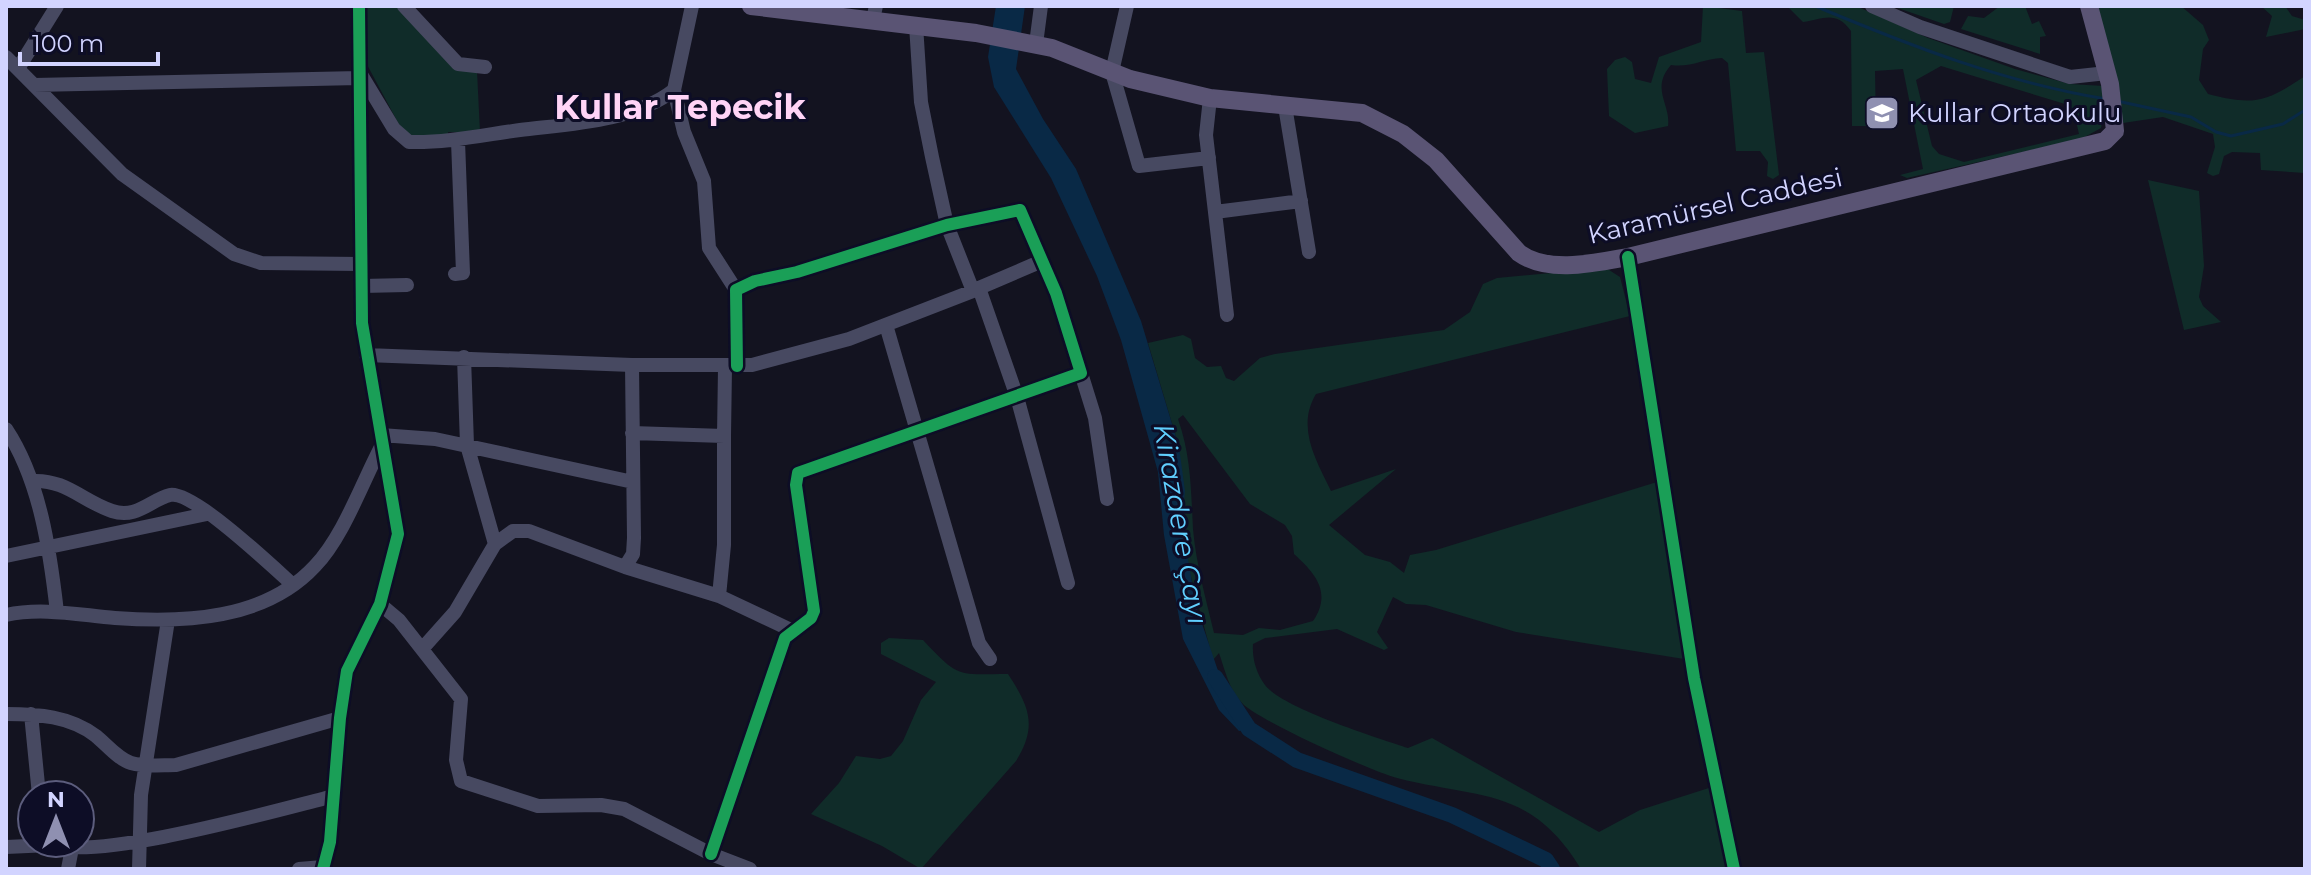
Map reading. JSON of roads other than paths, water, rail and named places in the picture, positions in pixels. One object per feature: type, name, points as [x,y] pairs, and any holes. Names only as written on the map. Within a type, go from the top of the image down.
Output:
[{"type":"main road","name":"Karamürsel Caddesi","points":[[754,6],[875,13],[916,25],[1036,44],[1112,72],[1210,98],[1362,113],[1403,134],[1458,181],[1526,258],[1551,264],[1628,257],[2097,144],[2115,131],[2114,111],[2089,6]]},
{"type":"street","points":[[19,67],[57,6]]},
{"type":"street","points":[[299,869],[323,868],[330,842],[347,671],[380,604],[398,534],[366,355],[362,286],[359,6]]},
{"type":"street","points":[[404,6],[458,64],[485,67]]},
{"type":"street","points":[[692,6],[674,90],[684,132],[704,181],[709,248],[736,290],[724,436],[724,545],[719,596]]},
{"type":"street","points":[[1036,44],[1041,6]]},
{"type":"street","points":[[1127,6],[1112,72],[1115,95],[1139,166],[1209,158]]},
{"type":"street","points":[[1872,6],[1920,27],[2070,77],[2108,78]]},
{"type":"street","points":[[916,25],[921,102],[947,225],[1017,397],[1068,583]]},
{"type":"street","points":[[6,57],[122,174],[234,254],[261,263],[362,264]]},
{"type":"street","points":[[34,85],[359,74]]},
{"type":"street","points":[[359,74],[404,140],[458,141],[609,116],[651,104],[674,90]]},
{"type":"street","points":[[1210,98],[1206,135],[1227,315]]},
{"type":"street","points":[[1285,106],[1309,252]]},
{"type":"street","points":[[455,274],[463,273],[458,141]]},
{"type":"street","points":[[1215,212],[1301,201]]},
{"type":"street","points":[[736,290],[755,281],[805,270],[947,225],[1020,210],[1042,261],[1093,408],[1107,499]]},
{"type":"street","points":[[1628,257],[1694,678],[1734,869]]},
{"type":"street","points":[[366,355],[731,366],[819,348],[976,290],[1042,261]]},
{"type":"street","points":[[362,286],[407,285]]},
{"type":"street","points":[[886,325],[979,643],[990,659]]},
{"type":"street","points":[[464,357],[467,445],[495,544]]},
{"type":"street","points":[[625,567],[634,548],[632,365]]},
{"type":"street","points":[[711,854],[785,638],[791,630],[809,620],[814,611],[796,475],[1081,373]]},
{"type":"street","points":[[6,429],[22,453],[32,481],[57,612]]},
{"type":"street","points":[[632,433],[724,436]]},
{"type":"street","points":[[382,439],[409,434],[633,482]]},
{"type":"street","points":[[6,615],[57,612],[168,620],[216,615],[257,605],[293,585],[315,567],[333,542],[382,439]]},
{"type":"street","points":[[32,481],[59,483],[116,512],[143,508],[169,495],[187,496],[207,514],[238,534],[293,585]]},
{"type":"street","points":[[6,556],[207,514]]},
{"type":"street","points":[[422,649],[455,612],[495,544],[513,531],[529,531],[625,567],[719,596],[791,630]]},
{"type":"street","points":[[380,604],[399,620],[461,699],[456,768],[464,783],[538,806],[615,806],[711,854],[750,869]]},
{"type":"street","points":[[139,869],[141,795],[168,620]]},
{"type":"street","points":[[6,714],[31,714],[67,721],[94,734],[130,763],[148,765],[176,765],[340,718]]},
{"type":"street","points":[[31,714],[37,779]]},
{"type":"street","points":[[96,845],[180,834],[334,796]]},
{"type":"water","points":[[996,6],[1025,6],[1016,69],[1043,119],[1076,169],[1141,321],[1179,447],[1185,491],[1182,524],[1196,606],[1231,709],[1249,729],[1239,731],[1219,710],[1183,639],[1164,535],[1158,472],[1121,340],[1097,276],[1051,178],[994,87],[988,57]]},
{"type":"waterway","points":[[1815,6],[1994,73],[2106,99]]},
{"type":"waterway","points":[[2117,101],[2191,117],[2216,132],[2231,136],[2283,124],[2305,110]]},
{"type":"waterway","name":"Kirazdere Çayı","points":[[1215,677],[1249,729],[1297,760],[1452,815],[1546,860],[1552,869]]},
{"type":"place","name":"Kullar Ortaokulu","points":[[1882,113]]},
{"type":"district","name":"Kullar Tepecik","points":[[680,107]]}]
